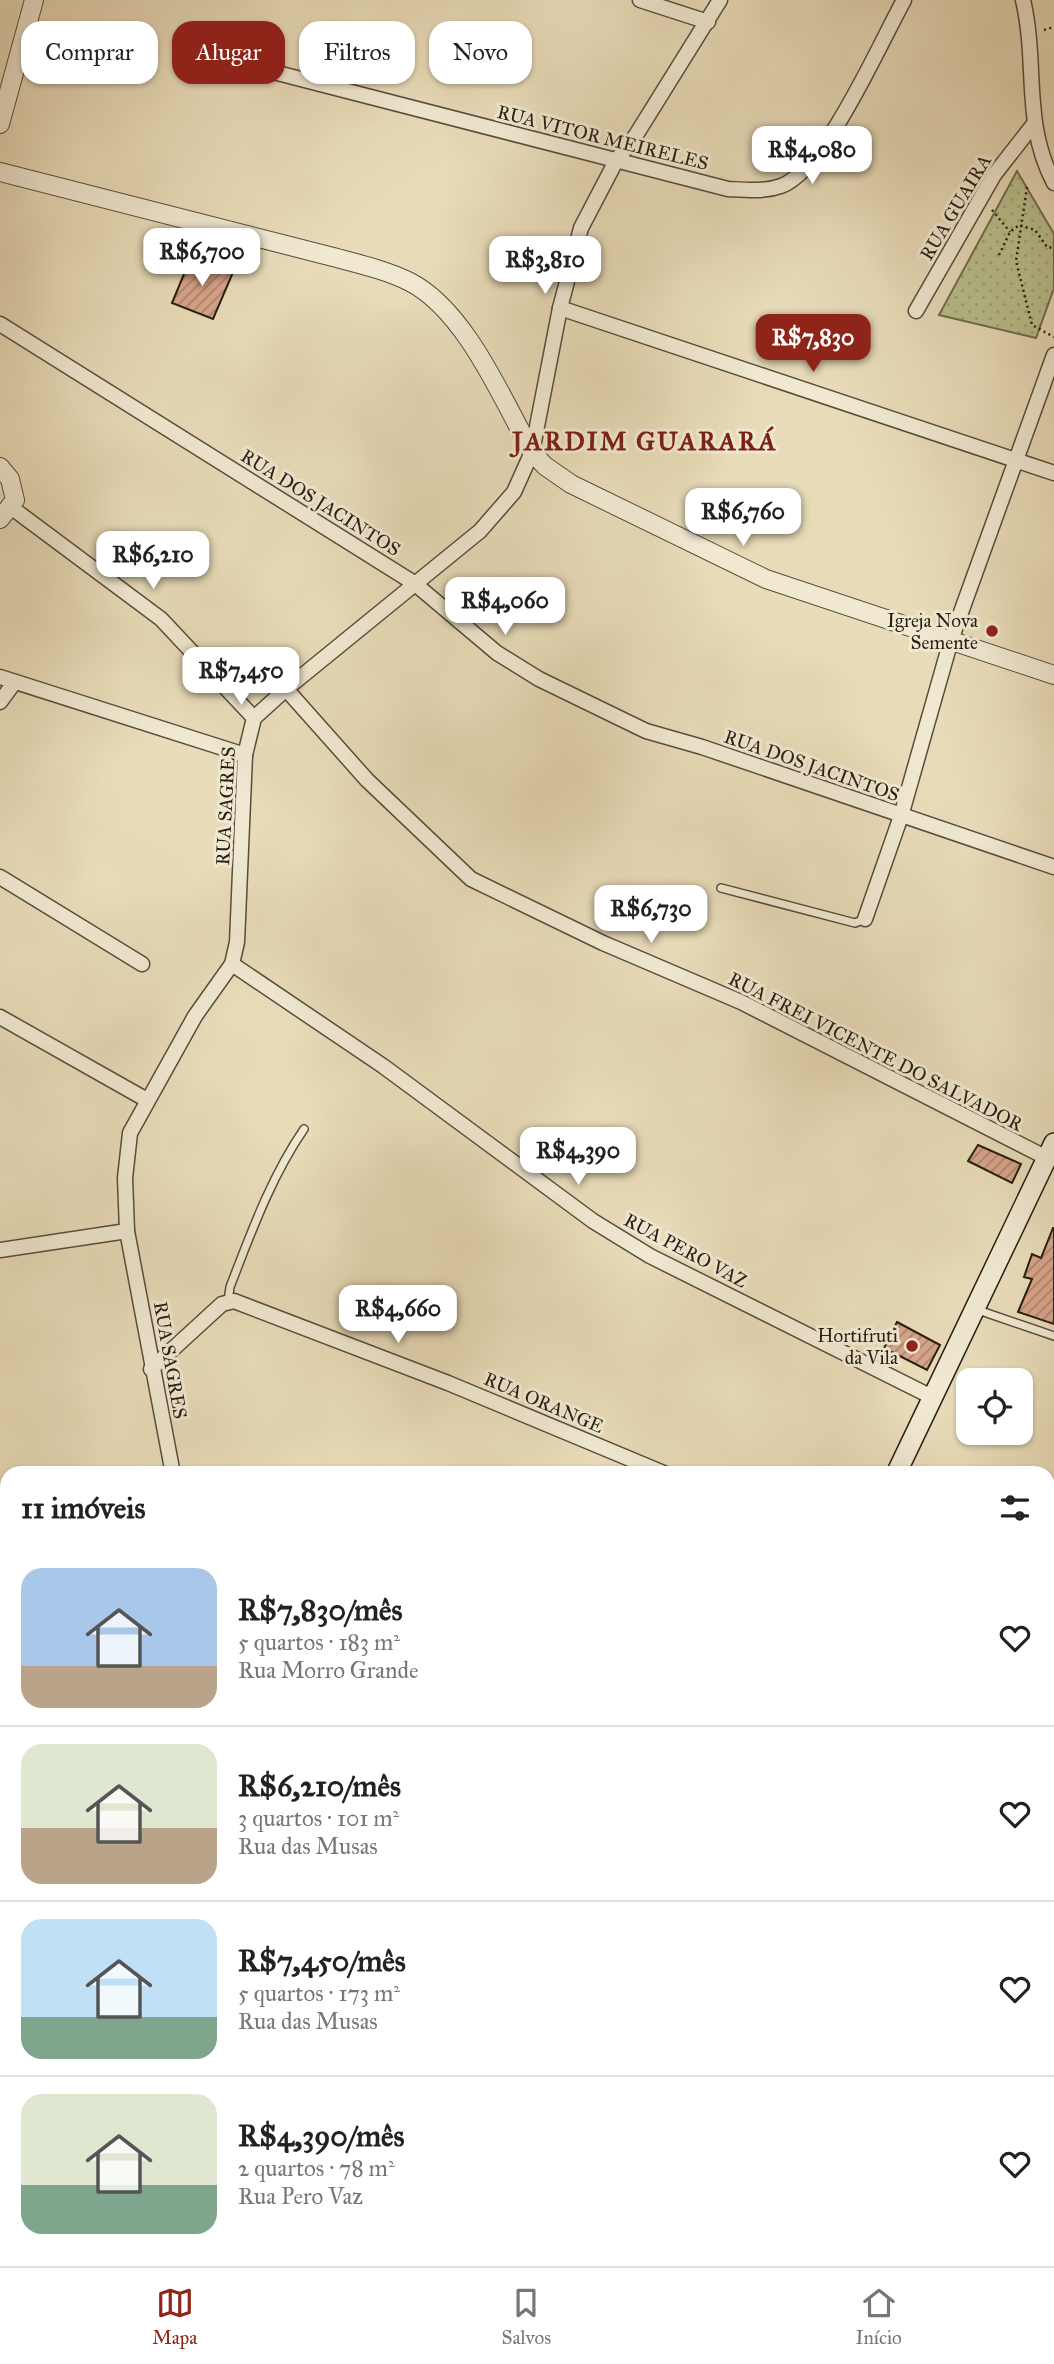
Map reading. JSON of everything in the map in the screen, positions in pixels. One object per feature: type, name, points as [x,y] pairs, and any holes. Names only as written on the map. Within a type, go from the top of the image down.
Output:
[{"type":"main road","points":[[900,1466],[1051,1151]]},
{"type":"street","points":[[0,124],[34,0]]},
{"type":"street","points":[[640,0],[708,22]]},
{"type":"street","points":[[0,467],[15,490],[6,514],[161,619],[254,718],[480,531],[514,492],[532,452],[560,308],[581,229],[616,161],[636,135],[720,0]]},
{"type":"street","name":"RUA VITOR MEIRELES","points":[[285,75],[728,189],[763,190],[783,185],[798,176],[822,149],[904,0]]},
{"type":"street","points":[[1023,0],[1031,34],[1033,125],[1040,156],[1054,183]]},
{"type":"street","name":"RUA GUAIRA","points":[[916,312],[994,175],[1033,125]]},
{"type":"street","points":[[0,172],[385,271],[412,283],[453,320],[472,345],[532,452],[545,466],[571,484],[718,558],[766,579],[1054,675]]},
{"type":"street","points":[[560,308],[1054,473]]},
{"type":"street","name":"RUA DOS JACINTOS","points":[[0,324],[414,583],[498,653],[585,702],[646,731],[1054,867]]},
{"type":"street","points":[[864,919],[901,816],[951,640],[1014,459],[1054,355]]},
{"type":"street","points":[[0,702],[7,680],[245,755]]},
{"type":"street","name":"RUA FREI VICENTE DO SALVADOR","points":[[286,689],[367,780],[471,879],[603,943],[741,1002],[1051,1151]]},
{"type":"street","name":"RUA SAGRES","points":[[171,1466],[127,1231],[125,1191],[131,1133],[195,1016],[232,964],[237,942],[245,755],[254,718]]},
{"type":"street","points":[[0,877],[142,964]]},
{"type":"street","name":"RUA PERO VAZ","points":[[232,964],[383,1066],[593,1221],[650,1256],[932,1397]]},
{"type":"street","points":[[0,1017],[147,1100]]},
{"type":"street","points":[[0,1250],[127,1231]]},
{"type":"street","points":[[151,1369],[228,1301]]},
{"type":"street","name":"RUA ORANGE","points":[[228,1301],[448,1382],[647,1466]]},
{"type":"lane","points":[[721,888],[855,923],[864,919]]},
{"type":"lane","points":[[228,1301],[230,1287],[267,1196],[285,1156],[304,1129]]},
{"type":"lane","points":[[974,1308],[1054,1336]]},
{"type":"path","points":[[1027,187],[1019,225],[1016,261],[1032,325],[1054,337]]},
{"type":"path","points":[[982,196],[1010,232]]},
{"type":"path","points":[[999,255],[1010,232],[1019,225]]},
{"type":"path","points":[[1019,225],[1035,230],[1047,247],[1054,248]]},
{"type":"green space","points":[[1017,171],[1054,234],[1054,288],[1036,338],[939,315]]},
{"type":"building","points":[[191,257],[212,267],[234,270],[213,319],[172,303]]},
{"type":"building","points":[[978,1145],[1021,1164],[1012,1183],[968,1161]]},
{"type":"building","points":[[1053,1228],[1054,1324],[1018,1312],[1032,1279],[1024,1277],[1032,1254],[1041,1258]]},
{"type":"building","name":"Hortifruti da Vila","points":[[897,1322],[940,1345],[927,1370],[884,1348]]},
{"type":"place","name":"Igreja Nova Semente","points":[[992,631]]},
{"type":"place","name":"Hortifruti da Vila","points":[[912,1346]]},
{"type":"district","name":"JARDIM GUARARÁ","points":[[645,441]]}]
